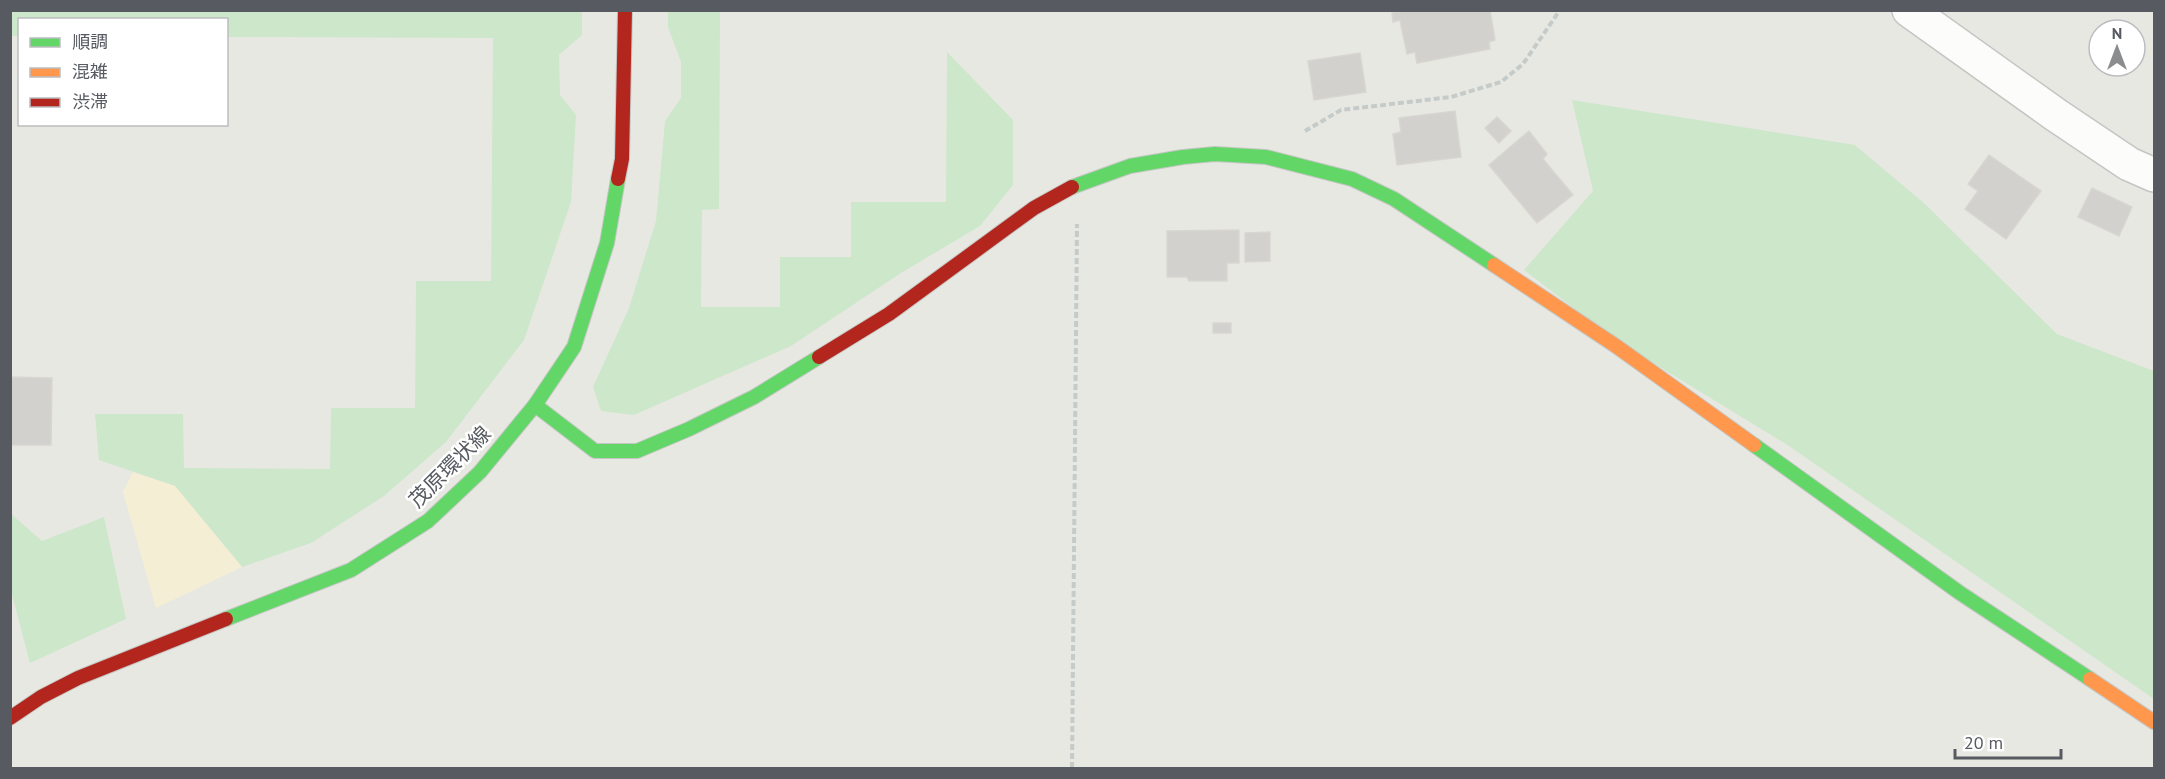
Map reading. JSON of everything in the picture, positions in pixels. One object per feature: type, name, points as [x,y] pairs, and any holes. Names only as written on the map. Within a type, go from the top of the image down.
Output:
[{"type":"street","name":"茂原環状線","points":[[10,718],[41,697],[78,678],[351,570],[428,522],[480,472],[535,405],[574,347],[607,243],[622,159],[625,10]]},
{"type":"street","points":[[1909,10],[2056,116],[2129,164],[2154,175]]},
{"type":"street","points":[[535,405],[595,451],[637,451],[690,429],[754,397],[889,314],[1034,208],[1078,184],[1130,166],[1183,157],[1215,154],[1266,157],[1352,179],[1394,199],[1616,346],[1960,593],[2154,722]]},
{"type":"path","points":[[1302,133],[1341,110],[1451,97],[1501,82],[1523,64],[1560,10]]},
{"type":"path","points":[[1072,768],[1078,184]]},
{"type":"green space","points":[[11,10],[582,11],[582,35],[559,55],[560,95],[576,115],[571,202],[524,340],[446,442],[384,496],[311,543],[242,567],[175,486],[99,460],[95,414],[183,414],[184,468],[330,469],[331,408],[415,408],[416,281],[491,281],[493,38],[228,37],[228,18],[18,18],[18,36],[11,36]]},
{"type":"green space","points":[[668,11],[720,11],[719,209],[702,210],[701,307],[780,307],[780,257],[851,257],[851,202],[946,202],[947,52],[1013,120],[1013,185],[980,226],[901,273],[791,346],[634,415],[601,411],[593,387],[629,308],[656,221],[665,121],[681,98],[681,62],[668,27]]},
{"type":"green space","points":[[1572,100],[1855,145],[1925,204],[2057,334],[2154,371],[2154,699],[1789,446],[1614,339],[1524,270],[1593,191]]},
{"type":"green space","points":[[10,513],[42,541],[104,517],[126,619],[30,663],[11,591]]},
{"type":"sand","points":[[133,472],[175,486],[242,567],[156,608],[123,492]]},
{"type":"building","points":[[1407,10],[1490,10],[1495,40],[1489,42],[1490,49],[1417,63],[1415,52],[1407,54],[1400,20],[1393,22],[1392,13]]},
{"type":"building","points":[[1360,53],[1366,92],[1314,100],[1308,61]]},
{"type":"building","points":[[1455,111],[1461,157],[1397,165],[1393,134],[1401,132],[1399,118]]},
{"type":"building","points":[[1497,117],[1511,131],[1499,143],[1485,128]]},
{"type":"building","points":[[1529,131],[1547,154],[1543,159],[1573,195],[1537,223],[1489,165]]},
{"type":"building","points":[[1989,155],[2041,191],[2006,239],[1965,209],[1978,191],[1968,184]]},
{"type":"building","points":[[2092,188],[2132,207],[2119,236],[2078,217]]},
{"type":"building","points":[[1239,230],[1239,263],[1227,263],[1227,281],[1189,281],[1187,277],[1167,277],[1167,231]]},
{"type":"building","points":[[1270,232],[1270,261],[1245,262],[1245,233]]},
{"type":"building","points":[[1213,323],[1231,323],[1231,333],[1213,333]]},
{"type":"building","points":[[10,377],[52,378],[51,445],[10,445]]},
{"type":"traffic: fast","points":[[1072,187],[1130,166],[1183,157],[1215,154],[1266,157],[1352,179],[1394,199],[1494,265]]},
{"type":"traffic: fast","points":[[226,619],[351,570],[428,521],[480,472],[535,405],[574,347],[607,243],[618,179]]},
{"type":"traffic: fast","points":[[535,405],[595,451],[637,451],[689,429],[754,397],[819,357]]},
{"type":"traffic: fast","points":[[1754,445],[1960,593],[2090,679]]},
{"type":"traffic: slow","points":[[1494,265],[1616,346],[1754,445]]},
{"type":"traffic: slow","points":[[2090,679],[2154,722]]},
{"type":"traffic: jam","points":[[618,179],[622,159],[625,10]]},
{"type":"traffic: jam","points":[[819,357],[889,314],[1034,208],[1072,187]]},
{"type":"traffic: jam","points":[[10,718],[41,697],[78,678],[226,619]]}]
